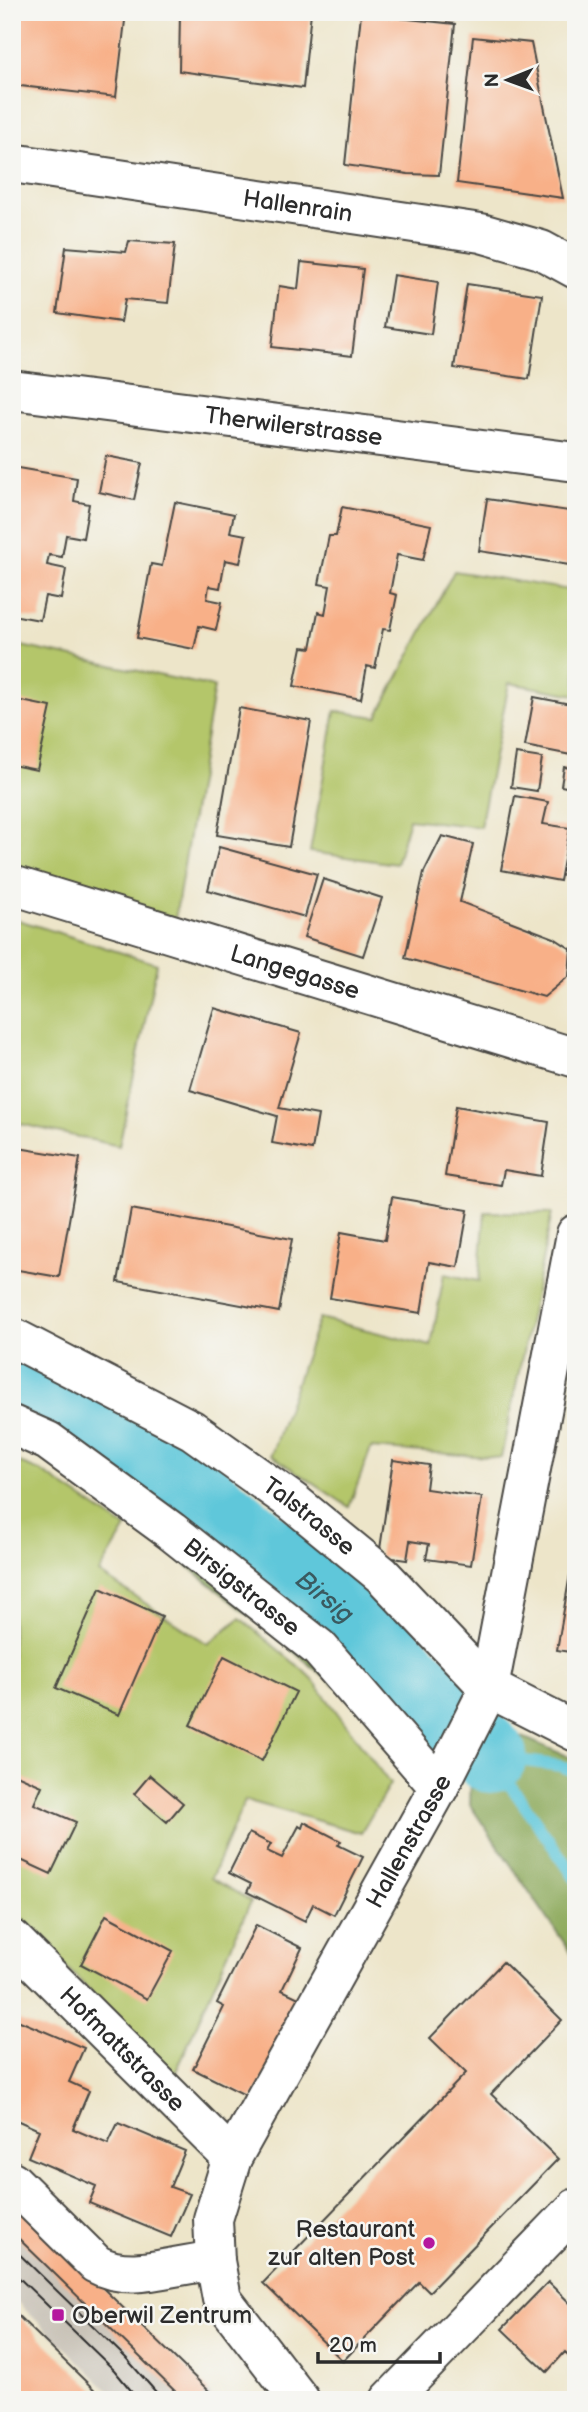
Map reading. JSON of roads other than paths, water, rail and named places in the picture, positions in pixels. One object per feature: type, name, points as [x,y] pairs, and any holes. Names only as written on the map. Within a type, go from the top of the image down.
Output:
[{"type":"street","name":"Hallenrain","points":[[12,163],[481,233],[541,250],[576,269]]},
{"type":"street","name":"Therwilerstrasse","points":[[12,390],[576,463]]},
{"type":"street","name":"Langegasse","points":[[12,885],[576,1058]]},
{"type":"street","name":"Hallenstrasse","points":[[300,2400],[222,2299],[215,2261],[213,2219],[233,2158],[439,1787],[489,1688],[576,1234]]},
{"type":"street","name":"Talstrasse","points":[[12,1337],[192,1430],[293,1502],[382,1575],[489,1688],[576,1732]]},
{"type":"street","name":"Birsigstrasse","points":[[12,1425],[48,1441],[170,1531],[319,1648],[439,1787]]},
{"type":"street","name":"Hofmattstrasse","points":[[12,1939],[233,2158]]},
{"type":"street","points":[[12,2181],[96,2264],[112,2273],[136,2274],[185,2263],[215,2261]]},
{"type":"street","points":[[390,2400],[576,2208]]},
{"type":"waterway","name":"Birsig","points":[[12,1388],[76,1417],[198,1494],[361,1627],[490,1756]]},
{"type":"waterway","name":"Birsig","points":[[490,1756],[576,1879]]},
{"type":"waterway","points":[[490,1756],[561,1766],[576,1772]]},
{"type":"tram line","points":[[12,2247],[126,2358],[163,2400]]},
{"type":"tram line","points":[[12,2271],[114,2370],[139,2400]]},
{"type":"place","name":"Restaurant zur alten Post","points":[[429,2243]]},
{"type":"place","name":"Oberwil Zentrum","points":[[58,2315]]}]
